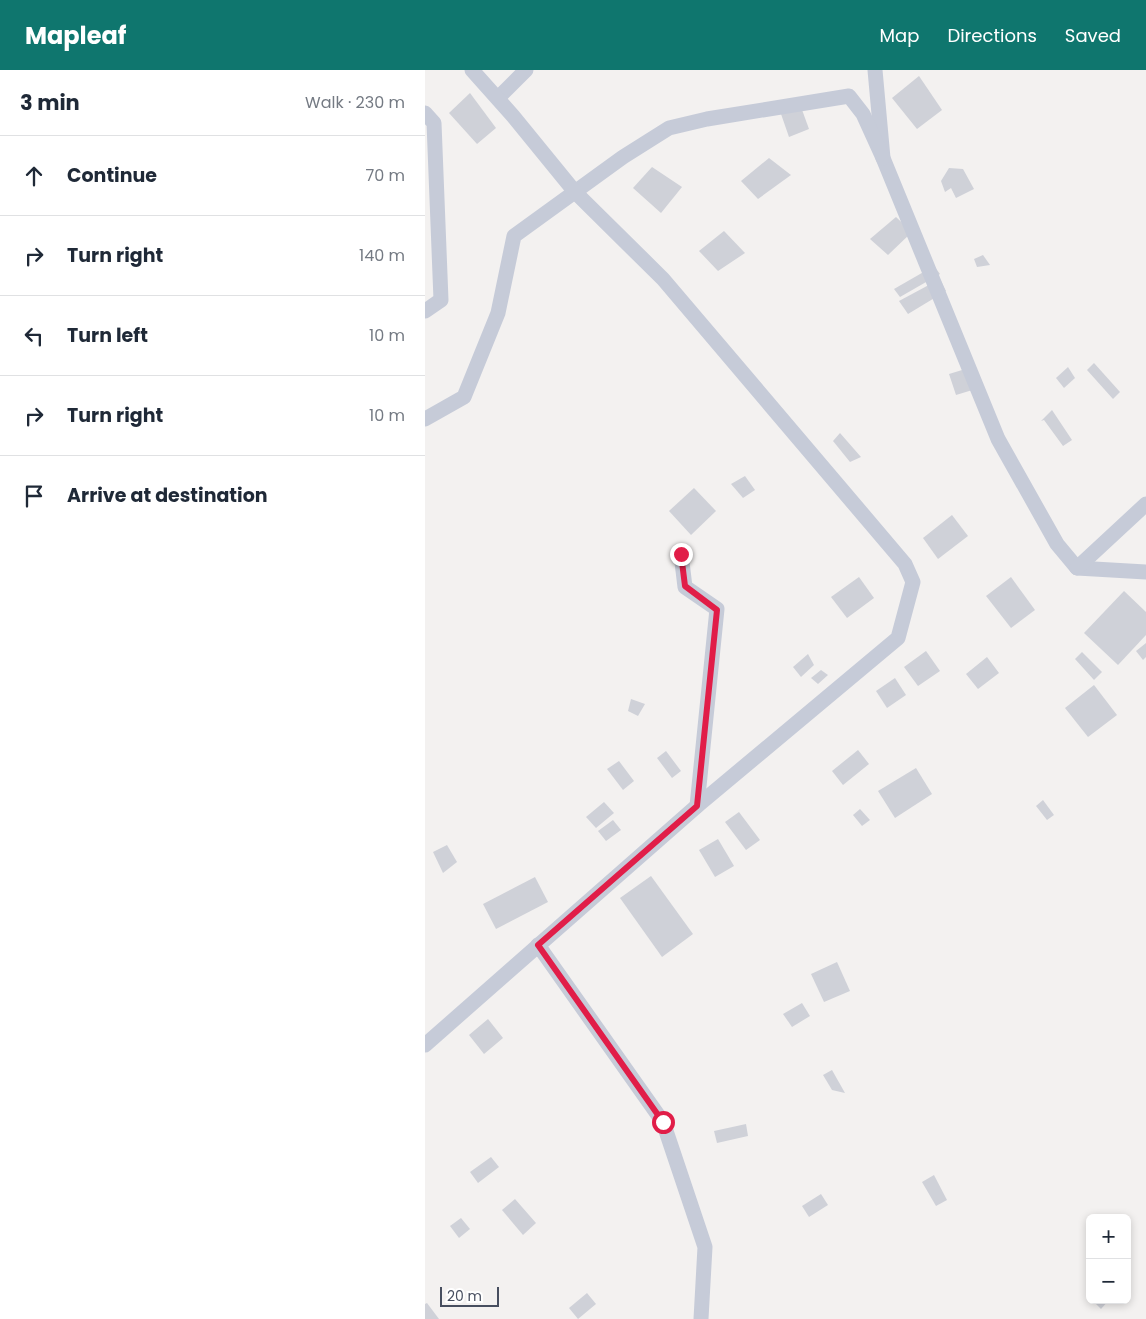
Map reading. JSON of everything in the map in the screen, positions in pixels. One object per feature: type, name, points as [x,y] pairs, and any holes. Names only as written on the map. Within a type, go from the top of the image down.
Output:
[{"type":"street","points":[[425,1045],[697,806],[899,638],[913,582],[905,564],[663,279],[575,192],[498,98],[472,70]]},
{"type":"street","points":[[498,98],[525,70]]},
{"type":"street","points":[[875,70],[883,158]]},
{"type":"street","points":[[425,419],[464,397],[499,313],[514,236],[623,157],[669,128],[707,119],[849,96],[863,114],[883,158],[997,439],[1057,544],[1077,568],[1146,572]]},
{"type":"street","points":[[425,113],[434,123],[441,300],[425,311]]},
{"type":"street","points":[[1077,568],[1146,504]]},
{"type":"street","points":[[681,554],[685,586],[717,610],[697,806]]},
{"type":"street","points":[[538,945],[663,1122],[705,1247],[701,1319]]},
{"type":"building","points":[[919,76],[942,110],[917,129],[892,98]]},
{"type":"building","points":[[470,93],[496,128],[477,144],[449,113]]},
{"type":"building","points":[[801,107],[809,129],[789,137],[781,114]]},
{"type":"building","points":[[769,158],[791,175],[758,199],[741,181]]},
{"type":"building","points":[[652,167],[682,187],[661,213],[633,188]]},
{"type":"building","points":[[949,168],[963,169],[974,189],[956,198],[951,188],[945,192],[941,181]]},
{"type":"building","points":[[896,217],[912,232],[888,255],[870,239]]},
{"type":"building","points":[[724,231],[745,253],[718,271],[699,251]]},
{"type":"building","points":[[983,255],[990,265],[977,267],[974,259]]},
{"type":"building","points":[[934,266],[940,274],[900,297],[894,289]]},
{"type":"building","points":[[940,279],[946,291],[908,314],[899,301]]},
{"type":"building","points":[[1094,363],[1120,392],[1113,399],[1087,370]]},
{"type":"building","points":[[972,367],[979,388],[956,395],[949,374]]},
{"type":"building","points":[[1068,367],[1075,378],[1064,388],[1056,378]]},
{"type":"building","points":[[1052,410],[1072,440],[1063,446],[1044,420],[1041,421]]},
{"type":"building","points":[[840,433],[861,457],[850,462],[833,441]]},
{"type":"building","points":[[745,476],[755,490],[743,498],[731,484]]},
{"type":"building","points":[[694,488],[716,511],[691,535],[669,511]]},
{"type":"building","points":[[952,515],[968,536],[938,559],[923,538]]},
{"type":"building","points":[[859,577],[874,598],[847,618],[831,597]]},
{"type":"building","points":[[1011,577],[1035,610],[1011,628],[986,596]]},
{"type":"building","points":[[1124,591],[1146,612],[1146,635],[1118,665],[1084,633]]},
{"type":"building","points":[[1146,643],[1146,657],[1143,660],[1136,651]]},
{"type":"building","points":[[926,651],[940,671],[918,686],[904,667]]},
{"type":"building","points":[[1082,652],[1102,672],[1094,680],[1075,659]]},
{"type":"building","points":[[808,654],[814,665],[801,677],[793,667]]},
{"type":"building","points":[[987,657],[999,673],[978,689],[966,674]]},
{"type":"building","points":[[821,670],[828,675],[818,684],[811,678]]},
{"type":"building","points":[[895,678],[906,695],[887,708],[876,691]]},
{"type":"building","points":[[1094,685],[1117,715],[1088,737],[1065,708]]},
{"type":"building","points":[[631,699],[645,704],[638,716],[628,711]]},
{"type":"building","points":[[858,750],[869,764],[843,785],[832,771]]},
{"type":"building","points":[[666,751],[681,771],[672,778],[657,758]]},
{"type":"building","points":[[619,761],[634,781],[623,790],[607,769]]},
{"type":"building","points":[[916,768],[932,794],[895,818],[878,791]]},
{"type":"building","points":[[1043,800],[1054,815],[1047,820],[1036,806]]},
{"type":"building","points":[[604,802],[614,813],[596,828],[586,817]]},
{"type":"building","points":[[860,809],[870,820],[862,826],[853,815]]},
{"type":"building","points":[[739,812],[760,840],[746,850],[725,822]]},
{"type":"building","points":[[613,820],[621,830],[606,841],[598,831]]},
{"type":"building","points":[[718,839],[734,866],[715,877],[699,850]]},
{"type":"building","points":[[447,845],[457,862],[443,873],[433,852]]},
{"type":"building","points":[[651,876],[693,934],[662,957],[620,898]]},
{"type":"building","points":[[535,877],[548,902],[496,929],[483,904]]},
{"type":"building","points":[[837,962],[850,991],[824,1002],[811,974]]},
{"type":"building","points":[[802,1003],[810,1016],[792,1027],[783,1014]]},
{"type":"building","points":[[488,1019],[503,1038],[484,1054],[469,1035]]},
{"type":"building","points":[[832,1070],[845,1093],[832,1090],[823,1075]]},
{"type":"building","points":[[746,1124],[748,1136],[717,1143],[714,1131]]},
{"type":"building","points":[[491,1157],[499,1167],[478,1183],[470,1172]]},
{"type":"building","points":[[934,1175],[947,1200],[936,1206],[922,1182]]},
{"type":"building","points":[[821,1194],[828,1205],[809,1217],[802,1206]]},
{"type":"building","points":[[515,1199],[536,1223],[523,1235],[502,1210]]},
{"type":"building","points":[[461,1218],[470,1229],[459,1238],[450,1226]]},
{"type":"building","points":[[587,1293],[596,1304],[578,1319],[569,1308]]},
{"type":"building","points":[[427,1303],[439,1319],[425,1319],[425,1304]]},
{"type":"building","points":[[1096,1304],[1105,1304],[1101,1309]]},
{"type":"route","points":[[663,1122],[538,945],[697,806],[717,610],[685,586],[681,554]]}]
